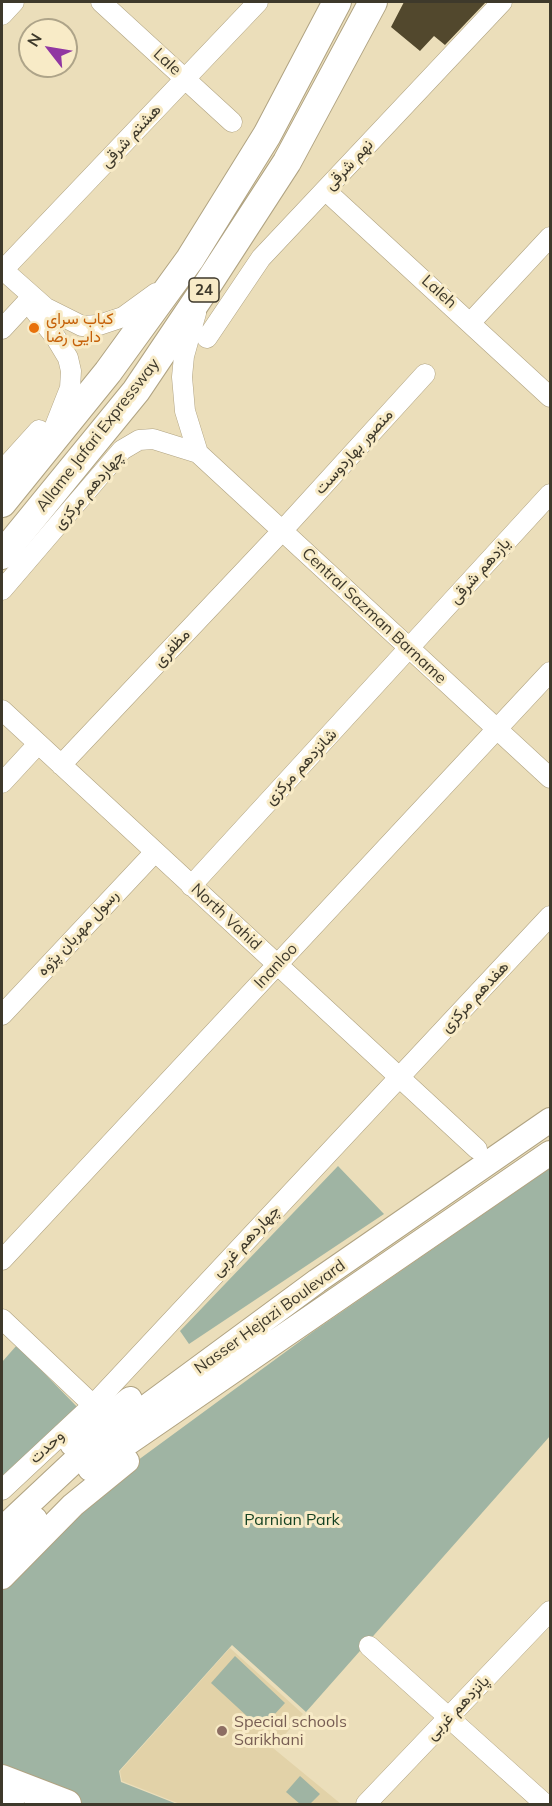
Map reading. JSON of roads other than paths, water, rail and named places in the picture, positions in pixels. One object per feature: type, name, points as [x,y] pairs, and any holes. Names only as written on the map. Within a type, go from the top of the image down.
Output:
[{"type":"highway","name":"Allame Jafari Expressway","points":[[2,502],[15,471],[108,372],[190,259],[267,135],[337,2]]},
{"type":"highway","name":"Allame Jafari Expressway","points":[[2,555],[136,391],[204,290],[287,162],[373,2]]},
{"type":"highway","points":[[2,1779],[67,1804]]},
{"type":"highway","points":[[2,1801],[10,1804]]},
{"type":"main road","name":"Nasser Hejazi Boulevard","points":[[2,1529],[81,1455],[317,1281],[550,1119]]},
{"type":"main road","name":"Nasser Hejazi Boulevard","points":[[2,1553],[90,1469],[550,1153]]},
{"type":"main road","points":[[2,1506],[98,1421],[166,1372],[218,1337],[317,1281]]},
{"type":"main road","points":[[2,1577],[39,1537],[101,1481],[258,1366],[333,1304]]},
{"type":"street","points":[[2,15],[14,2]]},
{"type":"street","name":"Lale","points":[[101,2],[232,122]]},
{"type":"street","name":"هشتم شرقی","points":[[2,273],[258,2]]},
{"type":"street","name":"نهم شرقی","points":[[207,338],[261,258],[502,2]]},
{"type":"street","name":"Laleh","points":[[325,189],[550,396]]},
{"type":"street","points":[[471,322],[550,237]]},
{"type":"street","points":[[2,273],[45,308],[60,317],[82,326],[99,325],[123,317],[147,302],[190,259]]},
{"type":"street","points":[[2,273],[40,314],[68,358],[71,371],[70,388],[59,419],[15,471]]},
{"type":"street","points":[[198,453],[184,411],[182,377],[191,328],[204,290]]},
{"type":"street","points":[[2,329],[27,302]]},
{"type":"street","name":"منصور بهاردوست","points":[[282,531],[425,374]]},
{"type":"street","points":[[15,471],[39,430]]},
{"type":"street","name":"چهاردهم مرکزی","points":[[2,590],[122,450],[139,440],[153,439],[198,453]]},
{"type":"street","name":"Central Sazman Barname","points":[[198,453],[550,778]]},
{"type":"street","name":"یازدهم شرقی","points":[[410,648],[550,494]]},
{"type":"street","name":"مظفری","points":[[61,765],[282,531]]},
{"type":"street","name":"شانزدهم مرکزی","points":[[191,886],[410,648]]},
{"type":"street","name":"Inanloo","points":[[2,1260],[550,672]]},
{"type":"street","name":"North Vahid","points":[[2,711],[477,1149]]},
{"type":"street","points":[[2,783],[38,744]]},
{"type":"street","name":"رسول مهربان پژوه","points":[[2,1015],[155,852]]},
{"type":"street","name":"هفدهم مرکزی","points":[[400,1078],[550,916]]},
{"type":"street","name":"چهاردهم غربی","points":[[93,1405],[400,1078]]},
{"type":"street","points":[[2,1319],[93,1405]]},
{"type":"street","name":"وحدت","points":[[2,1490],[93,1405]]},
{"type":"street","name":"پانزدهم غربی","points":[[366,1804],[550,1611]]},
{"type":"street","points":[[369,1646],[545,1804]]},
{"type":"place","name":"کباب سرای دایی رضا","points":[[34,328]]},
{"type":"place","name":"Special schools Sarikhani","points":[[222,1731]]},
{"type":"park label","name":"Parnian Park","points":[[292,1520]]}]
